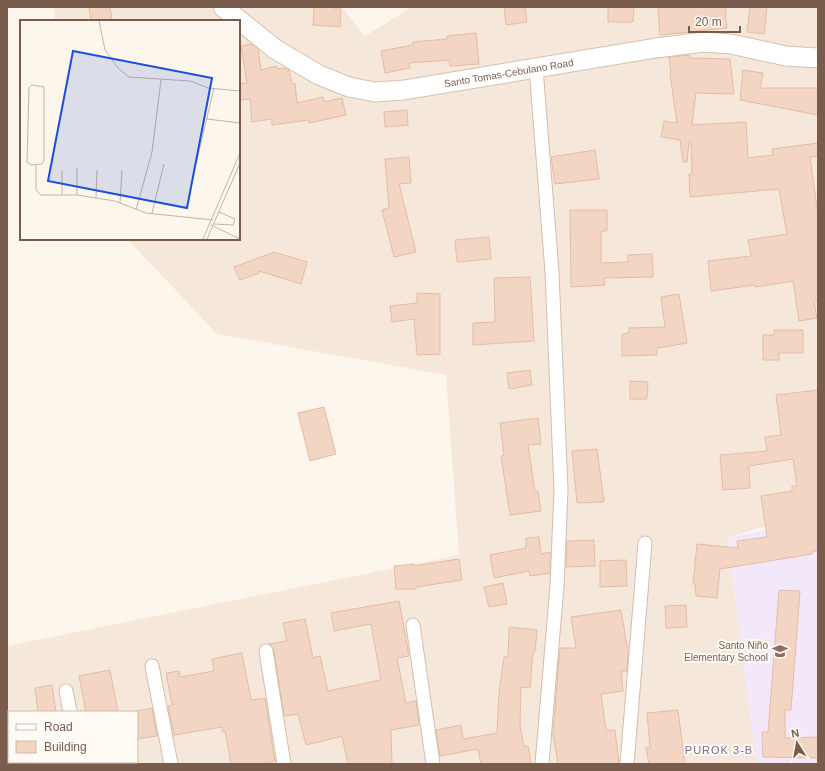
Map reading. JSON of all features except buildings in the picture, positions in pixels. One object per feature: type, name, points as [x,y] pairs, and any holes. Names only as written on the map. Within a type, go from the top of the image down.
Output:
[{"type":"street","name":"Santo Tomas-Cebulano Road","points":[[223,7],[239,20]]},
{"type":"street","name":"Santo Tomas-Cebulano Road","points":[[240,21],[274,49],[319,75],[356,88],[375,92],[404,90],[679,44],[704,42],[731,44],[786,56],[818,58]]},
{"type":"street","points":[[536,68],[552,272],[561,490],[557,586],[542,764]]},
{"type":"street","points":[[627,764],[645,543]]},
{"type":"street","points":[[413,625],[433,764]]},
{"type":"street","points":[[266,651],[284,764]]},
{"type":"street","points":[[152,666],[172,764]]},
{"type":"street","points":[[66,691],[70,711]]},
{"type":"shaded area","points":[[54,7],[342,7],[365,36],[412,7],[818,7],[818,510],[727,538],[757,764],[7,764],[7,646],[459,555],[446,375],[217,334],[128,240],[240,240],[240,20],[55,20]]},
{"type":"shaded area","name":"Santo Niño Elementary School","points":[[818,519],[818,764],[757,764],[727,538]]},
{"type":"place","name":"Santo Niño Elementary School","points":[[780,651]]},
{"type":"district","name":"PUROK 3-B","points":[[719,750]]}]
